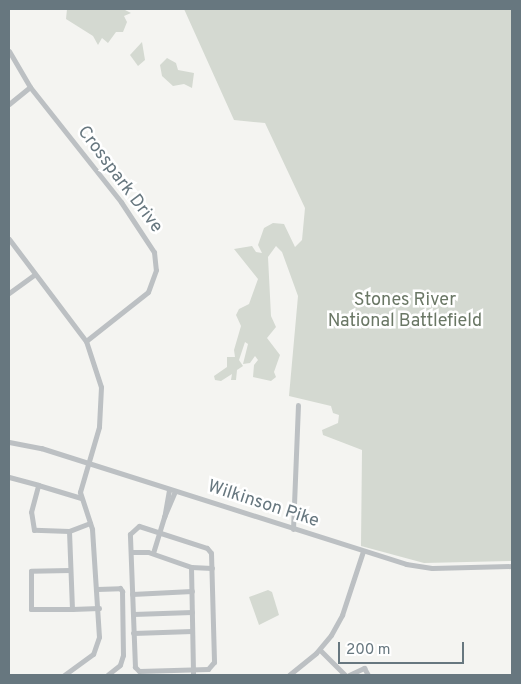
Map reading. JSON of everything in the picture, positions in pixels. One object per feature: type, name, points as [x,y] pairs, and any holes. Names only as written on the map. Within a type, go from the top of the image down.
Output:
[{"type":"street","name":"Crosspark Drive","points":[[9,51],[30,87],[149,241],[155,257],[155,275],[148,292],[86,341]]},
{"type":"street","points":[[9,104],[30,87]]},
{"type":"street","points":[[9,239],[86,341],[98,372],[102,402],[99,427],[87,464],[81,498],[90,523],[98,589],[97,648],[64,675]]},
{"type":"street","points":[[9,292],[35,274]]},
{"type":"street","points":[[292,529],[298,405]]},
{"type":"street","name":"Wilkinson Pike","points":[[9,442],[41,448],[362,551],[426,568],[512,566]]},
{"type":"street","points":[[9,477],[81,498]]},
{"type":"street","points":[[38,485],[31,512],[34,530],[69,531],[90,523]]},
{"type":"street","points":[[153,553],[172,490]]},
{"type":"street","points":[[144,526],[208,548],[212,568],[213,665],[208,669],[193,672],[136,669],[131,552],[130,534],[133,528],[144,526]]},
{"type":"street","points":[[69,531],[72,609]]},
{"type":"street","points":[[289,675],[320,650],[342,616],[362,551]]},
{"type":"street","points":[[131,552],[153,553],[191,567],[212,568]]},
{"type":"street","points":[[191,567],[193,672]]},
{"type":"street","points":[[70,570],[31,572],[31,608],[99,608]]},
{"type":"street","points":[[98,589],[120,588],[122,591],[123,654],[120,664],[107,675]]},
{"type":"street","points":[[132,594],[192,591]]},
{"type":"street","points":[[133,614],[192,612]]},
{"type":"street","points":[[133,632],[192,631]]},
{"type":"street","points":[[320,650],[345,675]]},
{"type":"street","points":[[349,675],[364,668],[368,675]]},
{"type":"green space","points":[[67,9],[123,9],[131,13],[124,16],[127,22],[123,32],[116,32],[108,43],[102,38],[98,45],[93,36],[66,19]]},
{"type":"green space","name":"Stones River National Battlefield","points":[[184,9],[512,9],[512,561],[424,563],[361,546],[362,450],[323,435],[322,430],[338,423],[339,415],[333,413],[331,406],[289,396],[298,296],[282,252],[276,246],[268,257],[271,316],[276,327],[267,338],[280,355],[274,372],[276,377],[271,381],[253,377],[254,365],[258,360],[255,356],[250,363],[243,364],[248,344],[245,342],[239,360],[243,366],[237,370],[236,380],[231,380],[232,374],[221,381],[215,380],[214,376],[227,367],[227,357],[235,357],[234,350],[241,326],[236,315],[239,309],[249,304],[258,279],[234,249],[252,246],[256,252],[262,253],[258,245],[264,228],[273,223],[284,224],[295,247],[302,240],[305,208],[265,123],[234,120]]},
{"type":"green space","points":[[142,42],[145,60],[138,66],[130,55]]},
{"type":"green space","points":[[167,58],[176,63],[178,70],[194,73],[192,88],[184,84],[173,86],[162,76],[160,65]]},
{"type":"green space","points":[[268,590],[272,592],[279,615],[259,625],[249,597]]}]
